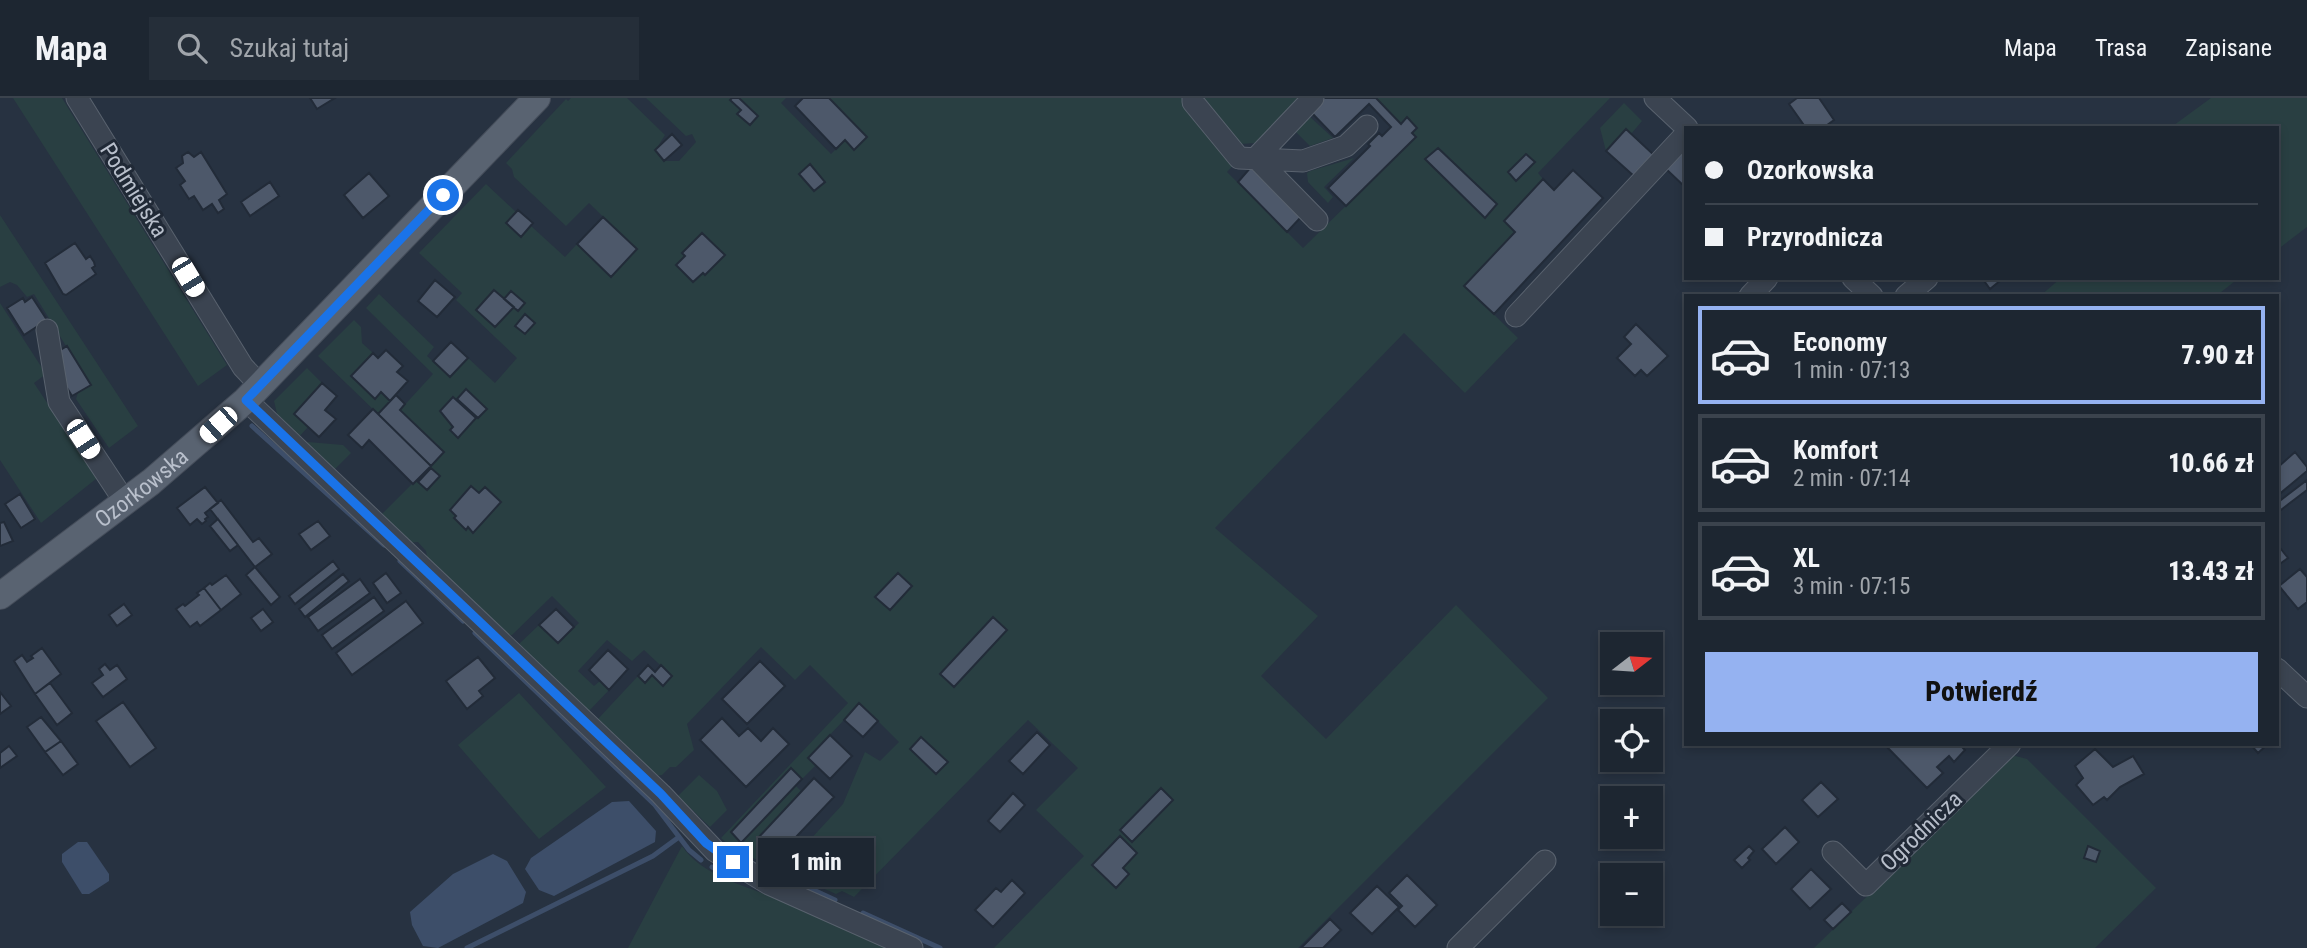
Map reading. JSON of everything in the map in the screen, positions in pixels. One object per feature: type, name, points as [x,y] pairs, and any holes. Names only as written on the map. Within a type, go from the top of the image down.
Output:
[{"type":"main road","name":"Ozorkowska","points":[[0,596],[189,451],[253,393],[537,98]]},
{"type":"street","points":[[1193,98],[1193,102],[1239,158],[1303,161],[1346,146],[1367,126]]},
{"type":"street","points":[[1256,158],[1313,98]]},
{"type":"street","points":[[1655,98],[1685,126]]},
{"type":"street","name":"Podmiejska","points":[[82,100],[243,367],[253,393],[661,794],[715,851],[769,884],[912,948]]},
{"type":"street","points":[[1516,316],[1684,136]]},
{"type":"street","points":[[1256,158],[1317,220]]},
{"type":"street","points":[[1752,294],[1766,280]]},
{"type":"street","points":[[1855,280],[1870,294]]},
{"type":"street","points":[[1908,294],[1925,280]]},
{"type":"street","points":[[47,330],[59,402],[125,502]]},
{"type":"street","points":[[2279,671],[2307,697]]},
{"type":"street","name":"Ogrodnicza","points":[[1833,852],[1866,886],[2008,746]]},
{"type":"street","points":[[1458,948],[1545,861]]},
{"type":"green space","points":[[13,98],[62,98],[227,365],[198,386]]},
{"type":"green space","points":[[571,98],[627,98],[665,135],[655,151],[664,161],[679,161],[696,142],[692,134],[686,136],[646,98],[786,98],[781,103],[831,154],[845,140],[854,150],[867,137],[829,98],[1188,98],[1236,162],[1227,172],[1303,248],[1416,137],[1412,133],[1417,128],[1407,118],[1401,124],[1376,98],[1610,98],[1538,173],[1543,179],[1504,221],[1515,232],[1465,286],[1518,338],[1465,393],[1404,333],[1215,528],[1318,616],[1261,676],[1326,739],[1456,605],[1548,698],[1298,948],[994,948],[1084,856],[1036,810],[1078,768],[1028,720],[854,897],[842,891],[836,894],[782,870],[843,804],[865,752],[880,761],[899,742],[860,703],[808,758],[816,765],[802,779],[791,769],[731,832],[741,843],[796,786],[801,791],[758,838],[778,856],[772,866],[734,850],[721,838],[848,703],[810,665],[795,680],[761,647],[687,724],[694,750],[676,767],[670,767],[662,775],[656,776],[597,720],[638,676],[645,683],[652,675],[663,686],[672,676],[644,650],[632,661],[607,640],[578,671],[594,686],[600,681],[609,690],[588,712],[520,649],[520,643],[539,625],[558,643],[579,623],[552,596],[512,635],[506,635],[428,560],[426,551],[418,542],[408,543],[380,516],[444,452],[400,410],[433,374],[366,308],[379,294],[434,347],[427,356],[449,376],[468,358],[495,383],[517,358],[456,300],[462,293],[419,253],[486,184],[516,212],[506,223],[522,236],[531,226],[565,257],[577,244],[611,276],[636,249],[589,203],[566,226],[514,177],[512,169],[506,163],[566,99],[568,101]],"holes":[[[1439,148],[1497,204],[1485,218],[1425,160]],[[1526,154],[1535,162],[1516,181],[1508,172]],[[494,290],[504,299],[512,291],[525,303],[518,311],[514,307],[495,327],[476,310]],[[485,488],[501,502],[474,532],[468,527],[466,529],[454,518]],[[898,573],[911,586],[890,610],[876,597]],[[993,617],[1007,630],[953,686],[940,673]],[[921,737],[947,762],[936,774],[910,748]],[[1162,789],[1173,801],[1132,842],[1120,830]],[[1119,836],[1137,853],[1123,868],[1129,874],[1116,888],[1092,865]]]},
{"type":"green space","points":[[1202,98],[1299,98],[1255,143],[1241,144]]},
{"type":"green space","points":[[2211,98],[2307,98],[2307,227],[2279,248],[2279,126],[2173,126]]},
{"type":"green space","points":[[1624,103],[1642,121],[1631,134],[1625,129],[1606,151],[1600,128]]},
{"type":"green space","points":[[1308,115],[1333,138],[1310,146],[1294,130]]},
{"type":"green space","points":[[1354,158],[1324,187],[1333,197],[1328,203],[1308,182],[1307,173]]},
{"type":"green space","points":[[0,215],[138,426],[109,448],[76,399],[78,393],[90,385],[34,294],[27,297],[17,285],[10,282],[0,287]]},
{"type":"green space","points":[[2059,280],[2236,280],[2219,294],[2042,294]]},
{"type":"green space","points":[[0,303],[46,374],[34,383],[97,478],[41,523],[0,460]]},
{"type":"green space","points":[[354,320],[361,327],[362,343],[373,353],[351,376],[374,398],[381,392],[390,401],[378,414],[318,356]]},
{"type":"green space","points":[[307,368],[322,383],[294,414],[308,427],[298,438],[279,422],[274,401]]},
{"type":"green space","points":[[308,442],[343,445],[351,453],[333,471],[304,445]]},
{"type":"green space","points":[[519,693],[606,787],[539,839],[458,745]]},
{"type":"green space","points":[[2012,755],[2027,759],[2156,888],[2095,948],[1814,948]]},
{"type":"green space","points":[[699,775],[717,791],[727,810],[710,827],[678,796]]},
{"type":"green space","points":[[682,846],[690,856],[713,873],[895,948],[628,948]]},
{"type":"water","points":[[629,801],[656,831],[655,842],[554,896],[539,890],[525,869],[531,858],[612,802]]},
{"type":"water","points":[[78,842],[87,842],[109,874],[109,881],[89,894],[82,894],[62,862],[62,854]]},
{"type":"water","points":[[493,854],[507,861],[526,892],[523,903],[438,948],[423,946],[412,925],[410,912],[453,874]]},
{"type":"building","points":[[310,98],[335,98],[317,109]]},
{"type":"building","points":[[739,98],[758,116],[750,125],[737,114],[741,110],[730,100]]},
{"type":"building","points":[[803,98],[829,98],[867,137],[854,150],[845,140],[836,149],[795,106]]},
{"type":"building","points":[[1324,98],[1376,98],[1401,124],[1407,117],[1417,128],[1412,133],[1416,137],[1346,206],[1328,188],[1370,146],[1368,144],[1379,133],[1382,136],[1391,127],[1369,104],[1335,137],[1310,111]]},
{"type":"building","points":[[1797,98],[1819,98],[1834,120],[1826,126],[1805,126],[1789,104]]},
{"type":"building","points":[[1626,129],[1655,156],[1635,177],[1606,151]]},
{"type":"building","points":[[672,134],[682,145],[664,161],[655,150]]},
{"type":"building","points":[[1438,148],[1497,204],[1485,218],[1425,159]]},
{"type":"building","points":[[1684,151],[1684,186],[1665,168]]},
{"type":"building","points":[[188,152],[194,157],[201,152],[227,194],[219,200],[224,209],[218,213],[212,204],[203,210],[194,196],[189,199],[180,185],[185,181],[176,168],[183,163],[182,156]]},
{"type":"building","points":[[1526,154],[1535,162],[1516,181],[1508,172]]},
{"type":"building","points":[[810,164],[825,182],[814,191],[799,174]]},
{"type":"building","points":[[1251,167],[1301,217],[1287,232],[1238,182]]},
{"type":"building","points":[[1573,170],[1603,198],[1494,314],[1464,286],[1515,232],[1504,221],[1543,179],[1554,190]]},
{"type":"building","points":[[369,173],[389,196],[363,218],[344,195]]},
{"type":"building","points":[[270,182],[279,196],[250,216],[241,202]]},
{"type":"building","points":[[518,210],[533,223],[521,237],[506,223]]},
{"type":"building","points":[[603,217],[637,249],[611,277],[577,244]]},
{"type":"building","points":[[702,233],[725,255],[705,275],[703,273],[693,282],[676,265],[685,256],[682,253]]},
{"type":"building","points":[[75,243],[86,259],[90,256],[96,274],[66,295],[45,263]]},
{"type":"building","points":[[435,280],[455,297],[437,317],[418,301]]},
{"type":"building","points":[[1983,280],[2001,280],[1990,289]]},
{"type":"building","points":[[494,290],[514,307],[495,327],[476,310]]},
{"type":"building","points":[[511,291],[525,303],[518,311],[504,299]]},
{"type":"building","points":[[32,297],[47,320],[24,335],[7,308],[23,298],[25,302]]},
{"type":"building","points":[[525,314],[535,323],[525,334],[515,326]]},
{"type":"building","points":[[1636,324],[1668,356],[1647,376],[1641,370],[1635,376],[1617,358],[1631,344],[1624,337]]},
{"type":"building","points":[[451,342],[468,358],[450,377],[433,361]]},
{"type":"building","points":[[67,346],[91,385],[72,396],[58,373],[54,354]]},
{"type":"building","points":[[386,350],[403,366],[397,372],[408,381],[390,401],[381,392],[375,399],[351,376],[373,353],[378,358]]},
{"type":"building","points":[[322,383],[337,396],[325,410],[336,419],[319,437],[294,414]]},
{"type":"building","points":[[466,389],[487,409],[478,418],[457,399]]},
{"type":"building","points":[[396,395],[405,404],[400,410],[444,452],[431,466],[378,414]]},
{"type":"building","points":[[453,397],[476,418],[458,438],[450,430],[453,427],[440,411]]},
{"type":"building","points":[[373,409],[431,466],[413,484],[369,440],[362,448],[348,435]]},
{"type":"building","points":[[2295,452],[2307,467],[2307,471],[2279,494],[2279,466]]},
{"type":"building","points":[[431,468],[440,476],[427,490],[418,482]]},
{"type":"building","points":[[2307,480],[2307,490],[2279,511],[2279,501]]},
{"type":"building","points":[[471,486],[479,493],[485,487],[501,502],[473,533],[454,518],[456,516],[450,510]]},
{"type":"building","points":[[205,487],[218,503],[205,513],[208,517],[206,521],[202,524],[197,519],[190,525],[177,508]]},
{"type":"building","points":[[20,494],[35,519],[21,528],[5,504]]},
{"type":"building","points":[[221,500],[253,542],[259,538],[272,554],[255,567],[210,509]]},
{"type":"building","points":[[218,519],[238,545],[230,551],[210,526]]},
{"type":"building","points":[[318,521],[330,536],[311,550],[299,534]]},
{"type":"building","points":[[4,522],[13,541],[0,546],[0,523]]},
{"type":"building","points":[[2279,547],[2288,558],[2279,565]]},
{"type":"building","points":[[333,561],[339,569],[295,604],[289,596]]},
{"type":"building","points":[[255,567],[280,597],[271,605],[246,575]]},
{"type":"building","points":[[2300,569],[2307,577],[2307,602],[2298,609],[2279,586]]},
{"type":"building","points":[[386,573],[401,593],[387,603],[373,583]]},
{"type":"building","points":[[898,573],[912,586],[890,610],[875,597]]},
{"type":"building","points":[[343,574],[349,581],[305,617],[299,609]]},
{"type":"building","points":[[226,575],[241,594],[221,610],[204,588]]},
{"type":"building","points":[[360,579],[370,593],[318,631],[308,617]]},
{"type":"building","points":[[204,588],[221,610],[200,626],[197,622],[190,627],[176,609],[183,604],[185,606]]},
{"type":"building","points":[[374,597],[384,611],[332,649],[322,635]]},
{"type":"building","points":[[406,601],[423,623],[352,675],[336,653]]},
{"type":"building","points":[[124,604],[132,615],[117,626],[109,615]]},
{"type":"building","points":[[263,609],[273,622],[261,631],[251,618]]},
{"type":"building","points":[[556,609],[574,627],[558,643],[539,625]]},
{"type":"building","points":[[993,617],[1007,630],[954,687],[940,674]]},
{"type":"building","points":[[42,648],[61,674],[35,694],[14,661],[22,655],[27,662]]},
{"type":"building","points":[[608,650],[628,669],[609,690],[589,670]]},
{"type":"building","points":[[478,657],[495,678],[479,691],[483,696],[467,709],[446,681]]},
{"type":"building","points":[[760,661],[785,686],[747,724],[722,699]]},
{"type":"building","points":[[105,664],[110,670],[117,665],[127,679],[103,697],[92,683],[103,675],[99,669]]},
{"type":"building","points":[[648,665],[655,672],[661,665],[672,676],[663,686],[652,675],[645,683],[638,676]]},
{"type":"building","points":[[50,683],[72,713],[57,725],[35,694]]},
{"type":"building","points":[[0,692],[11,706],[0,714]]},
{"type":"building","points":[[123,702],[156,748],[130,767],[96,721]]},
{"type":"building","points":[[859,703],[878,721],[863,737],[844,720]]},
{"type":"building","points":[[41,717],[61,741],[45,752],[27,727]]},
{"type":"building","points":[[722,718],[739,736],[748,728],[761,741],[773,728],[789,744],[746,787],[700,740]]},
{"type":"building","points":[[1037,732],[1050,745],[1023,774],[1009,761]]},
{"type":"building","points":[[830,735],[852,756],[830,779],[808,758]]},
{"type":"building","points":[[921,737],[948,762],[936,774],[910,749]]},
{"type":"building","points":[[61,741],[78,764],[63,775],[45,752]]},
{"type":"building","points":[[9,746],[17,756],[0,768],[0,753]]},
{"type":"building","points":[[1961,746],[1965,750],[1954,762],[1949,756],[1937,767],[1943,773],[1927,788],[1887,747]]},
{"type":"building","points":[[2252,746],[2266,746],[2258,753]]},
{"type":"building","points":[[2095,749],[2113,767],[2133,756],[2144,774],[2120,787],[2107,800],[2104,797],[2093,805],[2076,785],[2083,778],[2075,766]]},
{"type":"building","points":[[791,768],[802,779],[741,843],[731,832]]},
{"type":"building","points":[[814,778],[834,797],[778,856],[758,838]]},
{"type":"building","points":[[1821,782],[1838,799],[1818,817],[1802,800]]},
{"type":"building","points":[[1161,788],[1173,800],[1132,842],[1120,830]]},
{"type":"building","points":[[1013,793],[1025,805],[1000,832],[988,821]]},
{"type":"building","points":[[1785,827],[1799,842],[1776,864],[1762,849]]},
{"type":"building","points":[[1120,836],[1137,853],[1123,868],[1129,874],[1116,888],[1092,865]]},
{"type":"building","points":[[1749,846],[1754,851],[1742,868],[1734,860]]},
{"type":"building","points":[[2088,846],[2100,851],[2096,862],[2084,858]]},
{"type":"building","points":[[1811,869],[1831,889],[1810,909],[1791,889]]},
{"type":"building","points":[[1407,875],[1437,905],[1415,927],[1398,910],[1402,906],[1389,893]]},
{"type":"building","points":[[1012,880],[1025,893],[993,927],[975,910],[996,888],[1001,892]]},
{"type":"building","points":[[1377,886],[1399,907],[1372,934],[1350,913]]},
{"type":"building","points":[[1842,903],[1851,912],[1833,929],[1824,920]]},
{"type":"building","points":[[1330,919],[1341,930],[1323,948],[1301,948]]},
{"type":"waterway","points":[[252,426],[384,545]]},
{"type":"waterway","points":[[400,561],[463,621]]},
{"type":"waterway","points":[[475,633],[655,805],[689,850],[701,860]]},
{"type":"waterway","points":[[467,948],[653,856],[679,837]]},
{"type":"waterway","points":[[712,867],[730,876]]},
{"type":"waterway","points":[[790,879],[835,900]]},
{"type":"waterway","points":[[863,913],[940,948]]},
{"type":"route","points":[[443,195],[246,400],[661,794],[706,843],[733,862]]}]
